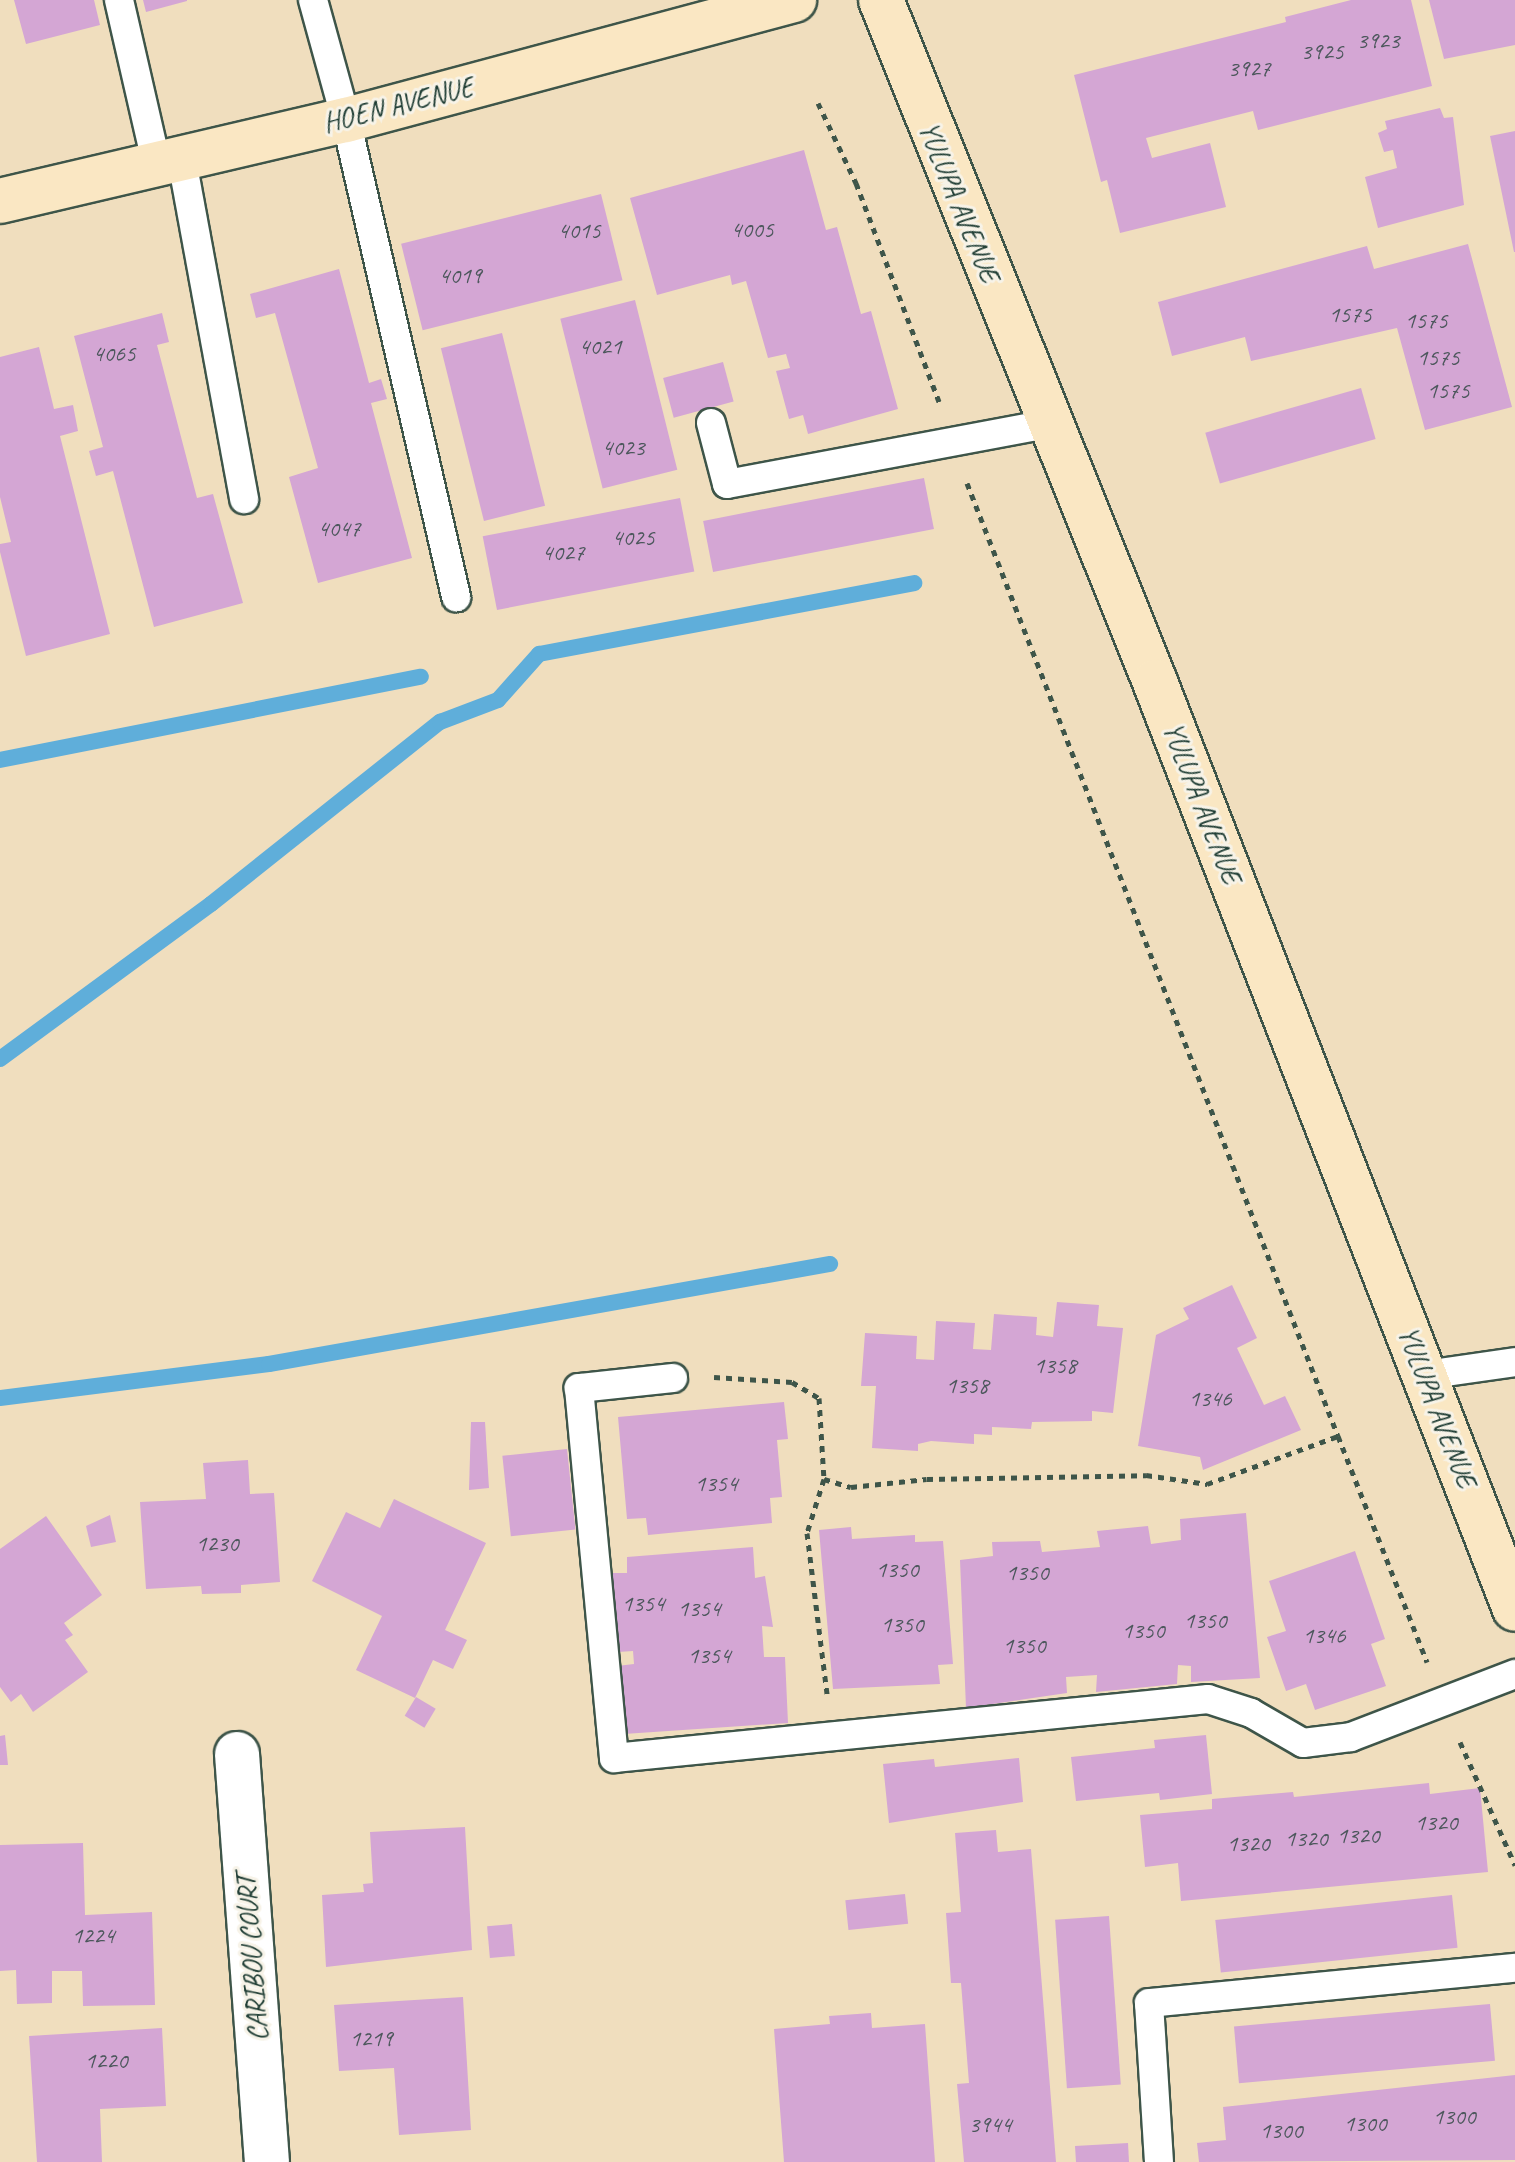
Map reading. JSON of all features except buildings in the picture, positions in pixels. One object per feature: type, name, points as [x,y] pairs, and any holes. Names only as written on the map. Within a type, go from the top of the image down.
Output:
[{"type":"street","name":"HOEN AVENUE","points":[[0,201],[169,158],[346,120],[794,0]]},
{"type":"street","name":"YULUPA AVENUE","points":[[881,0],[1047,424],[1155,682],[1515,1609]]},
{"type":"street","name":"CARIBOU COURT","points":[[237,1754],[267,2162]]},
{"type":"lane","points":[[119,0],[169,158],[244,499]]},
{"type":"lane","points":[[313,0],[346,120],[456,598]]},
{"type":"lane","points":[[711,423],[727,484],[952,439],[1047,424]]},
{"type":"lane","points":[[1425,1375],[1515,1362]]},
{"type":"lane","points":[[673,1378],[579,1388],[614,1758],[1208,1699],[1251,1713],[1303,1743],[1351,1737],[1515,1674]]},
{"type":"lane","points":[[1159,2162],[1149,2003],[1515,1968]]},
{"type":"path","points":[[818,103],[856,183],[984,533],[1442,1701],[1515,1865]]},
{"type":"path","points":[[673,1378],[739,1376],[792,1382],[819,1398],[824,1479],[807,1533],[828,1697]]},
{"type":"path","points":[[824,1479],[851,1487],[927,1479],[1146,1475],[1207,1484],[1338,1436]]},
{"type":"waterway","points":[[0,1059],[211,904],[440,722],[498,700],[539,654],[914,583]]},
{"type":"waterway","points":[[0,760],[421,677]]},
{"type":"waterway","points":[[0,1398],[269,1364],[830,1264]]}]
